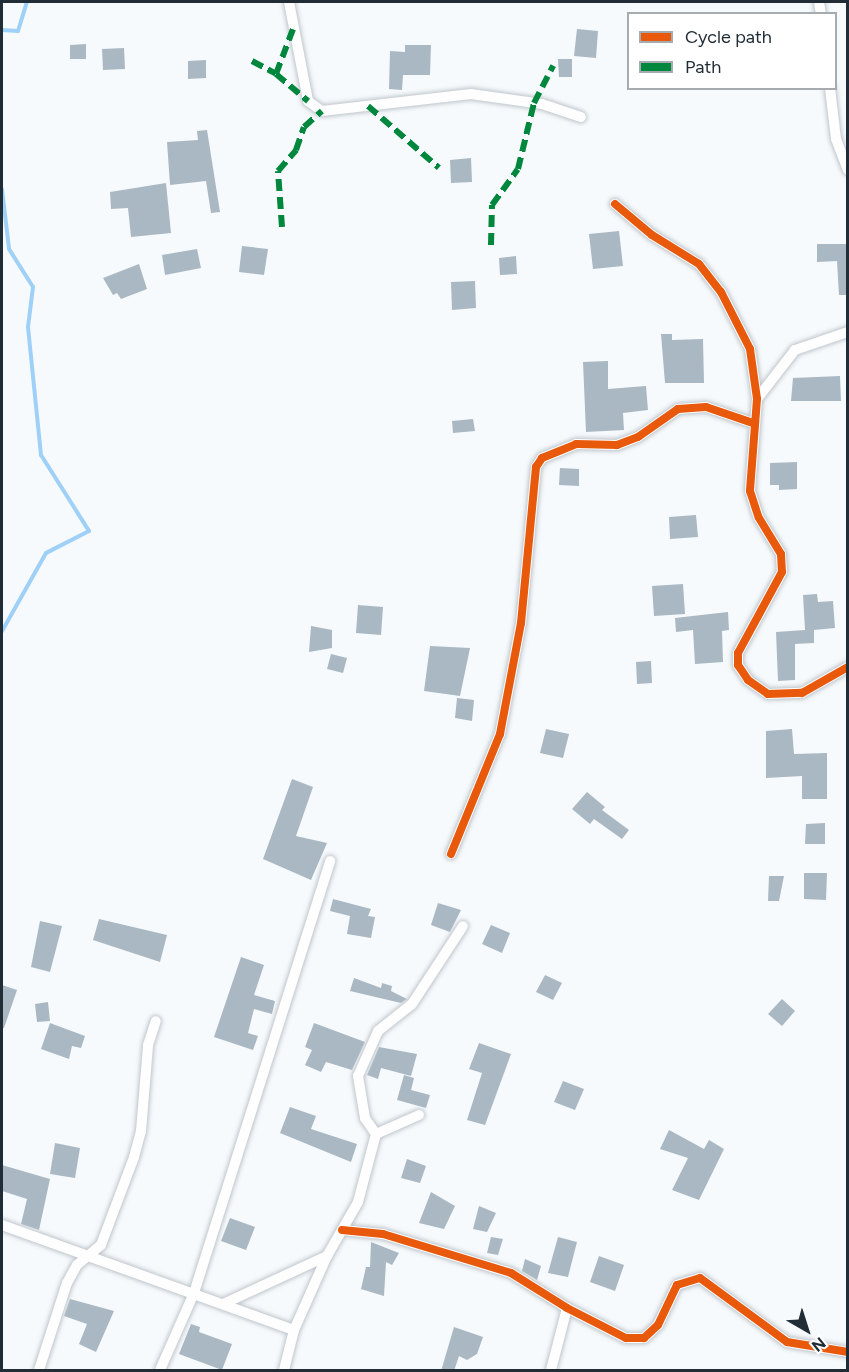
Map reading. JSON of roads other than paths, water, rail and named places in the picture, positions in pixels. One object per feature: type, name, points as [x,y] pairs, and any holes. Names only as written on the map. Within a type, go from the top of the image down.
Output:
[{"type":"street","points":[[289,2],[308,101],[322,111],[471,94],[542,104],[581,117]]},
{"type":"street","points":[[830,90],[836,139],[848,170]]},
{"type":"street","points":[[615,204],[652,235],[699,264],[722,292],[750,349],[756,399],[750,491],[759,518],[781,554],[782,572],[738,653],[738,665],[748,680],[768,694],[802,693],[848,667]]},
{"type":"street","points":[[756,399],[795,350],[848,332]]},
{"type":"street","points":[[452,854],[500,734],[521,623],[536,467],[542,458],[576,444],[617,445],[638,437],[678,410],[706,407],[753,423]]},
{"type":"street","points":[[160,1371],[194,1293],[330,861]]},
{"type":"street","points":[[284,1371],[294,1330],[327,1256],[358,1202],[376,1134],[365,1118],[358,1076],[378,1031],[412,1004],[463,926]]},
{"type":"street","points":[[39,1371],[67,1283],[77,1265],[90,1257],[101,1245],[134,1157],[141,1131],[148,1045],[156,1021]]},
{"type":"street","points":[[376,1134],[419,1115]]},
{"type":"street","points":[[2,1225],[294,1330]]},
{"type":"street","points":[[342,1230],[383,1234],[511,1273],[567,1308],[626,1338],[644,1338],[658,1324],[677,1285],[700,1278],[787,1342],[848,1352]]},
{"type":"street","points":[[223,1304],[327,1256]]},
{"type":"street","points":[[552,1371],[567,1308]]},
{"type":"waterway","points":[[2,30],[18,31],[27,2]]},
{"type":"waterway","points":[[2,189],[9,249],[33,287],[28,327],[41,455],[89,531],[46,553],[2,631]]}]
